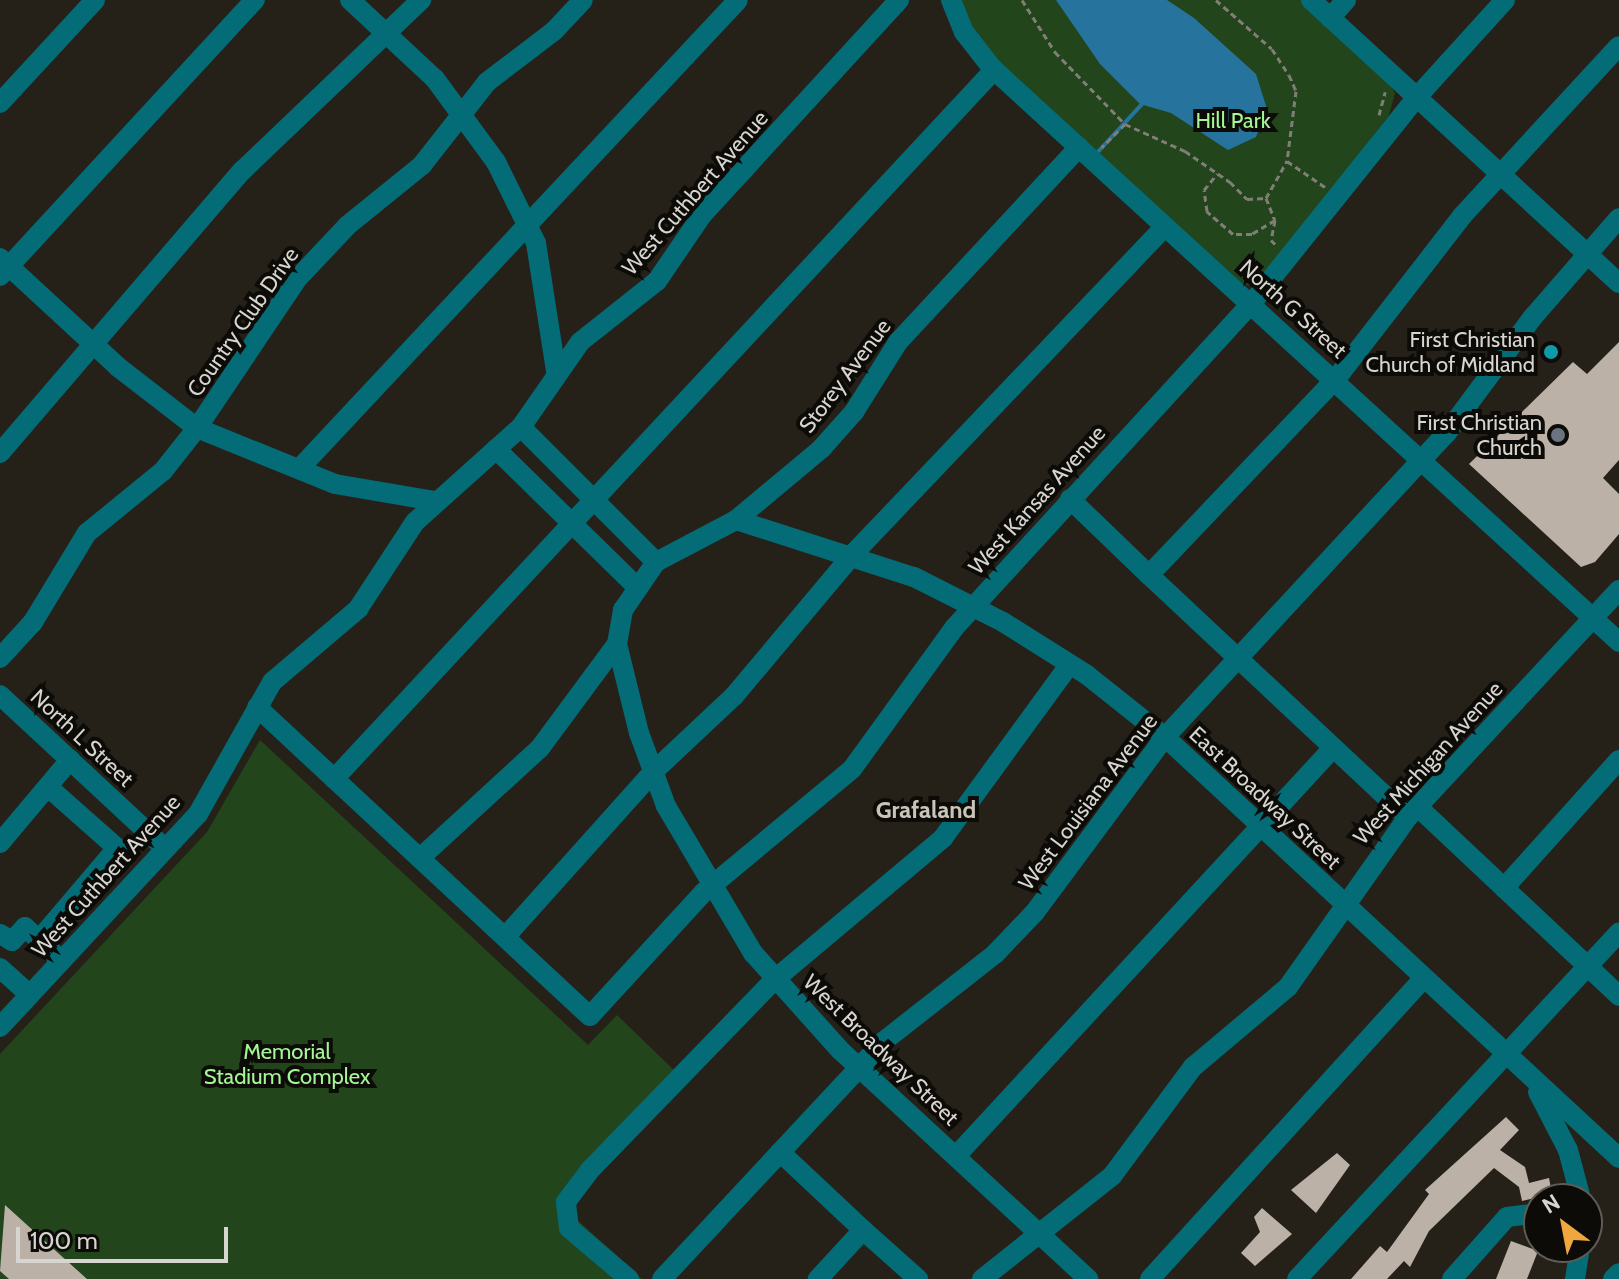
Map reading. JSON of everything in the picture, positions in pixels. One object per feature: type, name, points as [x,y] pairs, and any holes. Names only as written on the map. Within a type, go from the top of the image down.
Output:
[{"type":"street","points":[[0,103],[95,0]]},
{"type":"street","points":[[255,0],[3,267],[197,428],[371,494],[434,501]]},
{"type":"street","points":[[350,0],[435,79],[496,162],[527,226],[548,296],[556,371]]},
{"type":"street","points":[[0,453],[96,346],[242,171],[421,0]]},
{"type":"street","name":"Country Club Drive","points":[[0,658],[33,622],[87,533],[163,471],[197,428],[297,279],[348,225],[422,165],[487,82],[554,31],[583,0]]},
{"type":"street","points":[[299,469],[738,0]]},
{"type":"street","name":"West Cuthbert Avenue","points":[[3,1019],[30,995],[198,814],[272,682],[358,609],[434,501],[521,427],[556,371],[580,342],[657,281],[702,215],[899,0]]},
{"type":"street","name":"North G Street","points":[[951,0],[964,32],[994,70],[1619,642]]},
{"type":"street","points":[[1311,0],[1619,283]]},
{"type":"street","points":[[1330,18],[1346,0]]},
{"type":"street","name":"West Kansas Avenue","points":[[505,937],[590,1016],[709,887],[852,769],[973,606],[1251,304],[1328,189],[1505,0]]},
{"type":"street","points":[[1149,575],[1335,380],[1500,174],[1619,46]]},
{"type":"street","points":[[334,779],[569,521],[994,70]]},
{"type":"street","name":"Storey Avenue","points":[[420,858],[540,748],[617,644],[623,610],[636,586],[656,562],[736,520],[842,427],[898,342],[1085,153]]},
{"type":"street","name":"West Louisiana Avenue","points":[[662,1279],[860,1067],[995,954],[1035,912],[1165,737],[1422,460],[1587,253],[1619,218]]},
{"type":"street","points":[[257,707],[505,937],[653,772],[734,696],[854,553],[1165,226]]},
{"type":"street","points":[[521,427],[656,562]]},
{"type":"street","points":[[496,449],[636,586]]},
{"type":"street","points":[[1070,499],[1333,748],[1504,888],[1619,996]]},
{"type":"street","name":"East Broadway Street","points":[[736,520],[854,553],[973,606],[1070,664],[1165,737],[1619,1158]]},
{"type":"street","name":"West Michigan Avenue","points":[[982,1279],[1112,1176],[1193,1067],[1288,987],[1413,812],[1619,590]]},
{"type":"street","name":"West Broadway Street","points":[[617,644],[653,772],[709,887],[774,980],[860,1067],[1088,1279]]},
{"type":"street","points":[[629,1279],[594,1246],[569,1228],[566,1202],[589,1171],[774,980],[943,838],[1070,664]]},
{"type":"street","name":"North L Street","points":[[0,695],[166,849]]},
{"type":"street","points":[[956,1156],[1333,748]]},
{"type":"street","points":[[0,843],[70,760]]},
{"type":"street","points":[[1504,888],[1619,760]]},
{"type":"street","points":[[75,810],[97,786]]},
{"type":"street","points":[[39,940],[104,866],[115,845],[48,787]]},
{"type":"street","points":[[104,866],[129,888]]},
{"type":"street","points":[[60,915],[84,937]]},
{"type":"street","points":[[0,934],[12,941],[25,927],[62,961]]},
{"type":"street","points":[[1297,1279],[1619,933]]},
{"type":"street","points":[[0,968],[30,995]]},
{"type":"street","points":[[1150,1279],[1424,978]]},
{"type":"street","points":[[1528,1076],[1563,1139],[1576,1183]]},
{"type":"street","points":[[780,1152],[918,1279]]},
{"type":"street","points":[[1452,1279],[1507,1217],[1523,1215]]},
{"type":"street","points":[[818,1279],[863,1230]]},
{"type":"street","points":[[1613,1279],[1619,1273]]},
{"type":"path","points":[[1022,0],[1055,52],[1125,124],[1217,174],[1247,199],[1266,198]]},
{"type":"path","points":[[1216,0],[1272,49],[1296,91],[1294,143],[1266,198]]},
{"type":"path","points":[[1372,124],[1385,103],[1383,85]]},
{"type":"path","points":[[1085,153],[1125,124]]},
{"type":"path","points":[[1287,161],[1328,189]]},
{"type":"path","points":[[1217,174],[1204,190],[1207,211],[1233,234],[1252,234],[1275,220]]},
{"type":"path","points":[[1266,198],[1275,220],[1271,240],[1280,248]]},
{"type":"path","points":[[1273,256],[1284,242]]},
{"type":"green space","name":"Hill Park","points":[[957,0],[1304,0],[1383,72],[1395,93],[1389,115],[1272,268],[1250,286],[1223,279],[977,45]]},
{"type":"green space","name":"Memorial Stadium Complex","points":[[260,740],[588,1045],[617,1015],[677,1073],[560,1204],[642,1279],[0,1279],[0,1054],[207,832]]},
{"type":"water","points":[[1056,0],[1167,0],[1194,18],[1256,74],[1267,109],[1256,137],[1228,150],[1171,113],[1140,104],[1100,64]]},
{"type":"building","name":"First Christian Church","points":[[1619,342],[1619,460],[1603,478],[1619,494],[1619,534],[1595,562],[1581,567],[1469,464],[1573,362],[1587,374]]},
{"type":"building","points":[[1506,1117],[1519,1130],[1500,1150],[1525,1167],[1529,1183],[1523,1183],[1523,1201],[1519,1187],[1494,1168],[1429,1231],[1410,1267],[1404,1261],[1387,1279],[1351,1279],[1380,1246],[1387,1252],[1429,1194],[1425,1190]]},
{"type":"building","points":[[1337,1153],[1350,1165],[1316,1213],[1291,1190]]},
{"type":"building","points":[[1549,1178],[1550,1183],[1529,1183]]},
{"type":"building","points":[[5,1205],[87,1279],[9,1279],[0,1271]]},
{"type":"building","points":[[1262,1208],[1292,1234],[1255,1266],[1241,1253],[1260,1232],[1254,1217]]},
{"type":"building","points":[[1511,1241],[1523,1245],[1523,1263],[1533,1263],[1527,1279],[1496,1279]]},
{"type":"waterway","points":[[1095,155],[1143,103]]},
{"type":"place","name":"First Christian Church of Midland","points":[[1551,352]]},
{"type":"place","name":"First Christian Church","points":[[1558,435]]},
{"type":"district","name":"Grafaland","points":[[926,810]]}]
